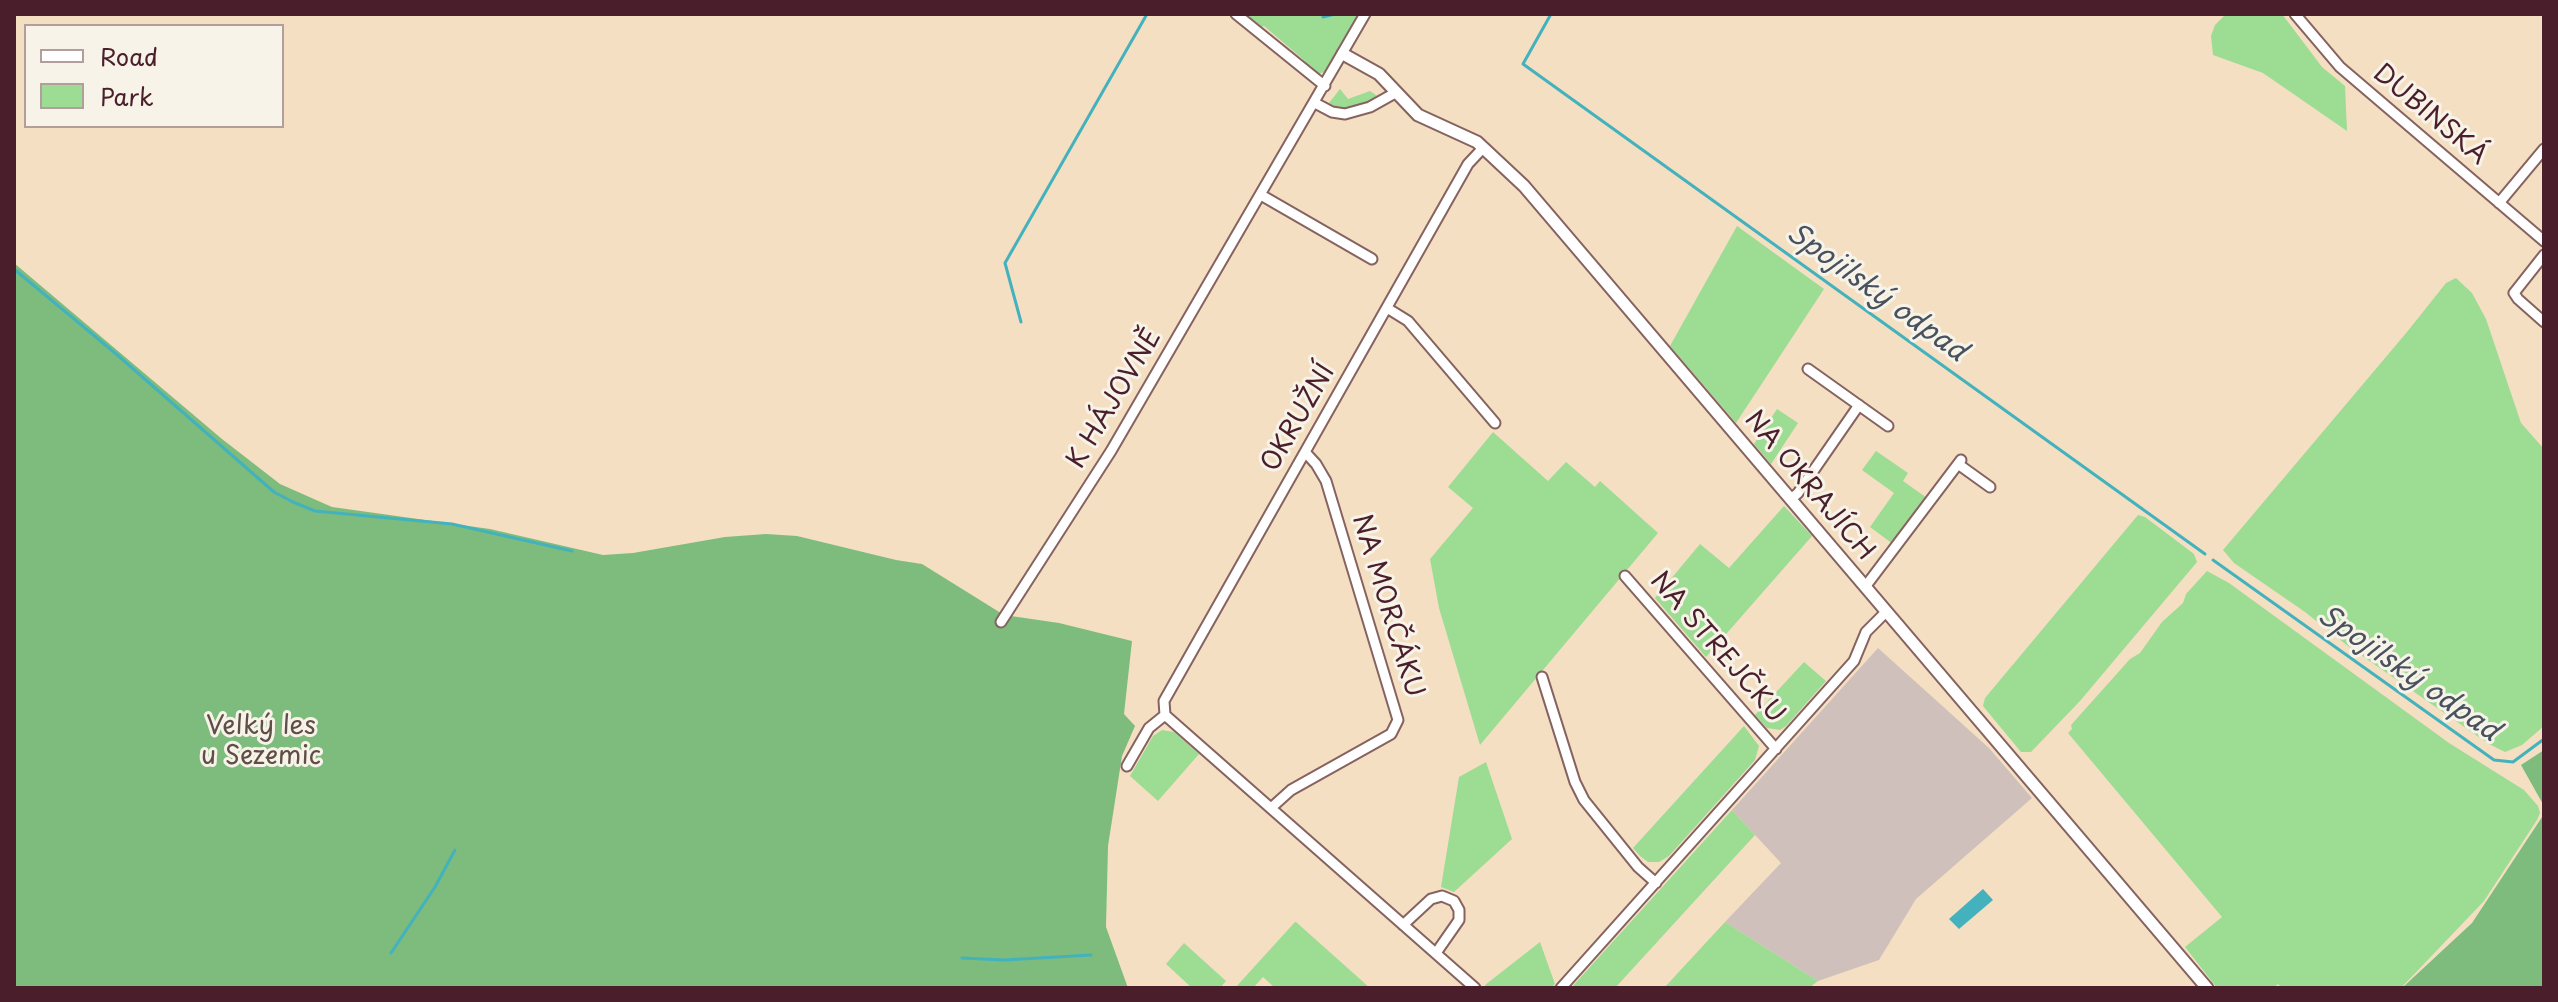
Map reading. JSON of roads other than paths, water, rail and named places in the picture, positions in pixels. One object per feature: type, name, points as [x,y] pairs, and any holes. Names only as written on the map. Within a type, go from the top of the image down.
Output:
[{"type":"street","points":[[1236,14],[1325,86]]},
{"type":"street","name":"K HÁJOVNĚ","points":[[1001,622],[1111,451],[1365,14]]},
{"type":"street","name":"DUBINSKÁ","points":[[2295,14],[2340,67],[2544,241]]},
{"type":"street","name":"NA OKRAJÍCH","points":[[1343,54],[1379,74],[1410,110],[1423,119],[1467,136],[1524,186],[2207,988]]},
{"type":"street","points":[[1315,103],[1332,112],[1345,114],[1359,111],[1395,93]]},
{"type":"street","name":"OKRUŽNÍ","points":[[1127,766],[1149,728],[1165,715],[1164,701],[1468,164],[1483,148]]},
{"type":"street","points":[[2499,203],[2544,149]]},
{"type":"street","points":[[1261,195],[1372,259]]},
{"type":"street","points":[[2544,255],[2514,293],[2544,322]]},
{"type":"street","points":[[1387,308],[1408,321],[1495,423]]},
{"type":"street","points":[[1808,369],[1888,426]]},
{"type":"street","points":[[1791,499],[1859,405]]},
{"type":"street","name":"NA MORČÁKU","points":[[1271,808],[1291,790],[1391,734],[1398,720],[1326,481],[1305,452]]},
{"type":"street","points":[[1865,587],[1960,462],[1990,487]]},
{"type":"street","name":"NA STREJČKU","points":[[1625,576],[1776,749]]},
{"type":"street","points":[[1561,988],[1854,661],[1866,632],[1886,612]]},
{"type":"street","points":[[1542,677],[1579,791],[1589,808],[1638,867],[1656,883]]},
{"type":"street","points":[[1165,715],[1475,988]]},
{"type":"street","points":[[1403,925],[1431,899],[1442,896],[1454,901],[1460,913],[1458,923],[1436,953]]},
{"type":"water","points":[[1983,889],[1993,900],[1959,929],[1949,919]]},
{"type":"waterway","points":[[1021,322],[1005,263],[1147,14]]},
{"type":"waterway","points":[[1323,17],[1335,14]]},
{"type":"waterway","name":"Spojilský odpad","points":[[1551,14],[1523,64],[2205,554]]},
{"type":"waterway","points":[[14,269],[274,492],[293,502],[315,511],[452,524],[572,551]]},
{"type":"waterway","name":"Spojilský odpad","points":[[2213,560],[2494,760],[2513,762],[2544,739]]},
{"type":"waterway","points":[[391,953],[435,887],[455,850]]},
{"type":"waterway","points":[[962,958],[1004,960],[1091,955]]},
{"type":"park label","name":"Velký les u Sezemic","points":[[261,742]]}]
